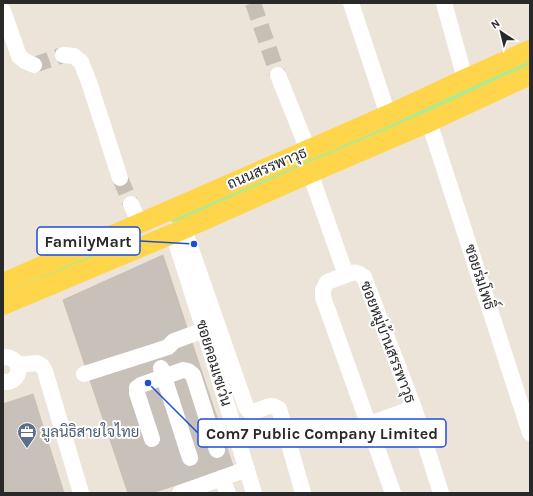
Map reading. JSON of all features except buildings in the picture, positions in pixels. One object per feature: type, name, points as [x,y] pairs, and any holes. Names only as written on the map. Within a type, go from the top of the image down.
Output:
[{"type":"main road","name":"ถนนสรรพาวุธ","points":[[4,279],[308,150],[530,50]]},
{"type":"main road","name":"ถนนสรรพาวุธ","points":[[3,305],[429,122],[530,75]]},
{"type":"main road","points":[[139,223],[148,244]]},
{"type":"street","points":[[352,3],[388,115]]},
{"type":"street","points":[[444,3],[465,79]]},
{"type":"street","points":[[3,11],[19,56],[25,61],[34,65]]},
{"type":"street","points":[[63,55],[74,56],[81,62],[89,82],[120,178]]},
{"type":"street","points":[[278,74],[308,150]]},
{"type":"street","name":"ซอยร่มโพธิ์","points":[[429,122],[530,433]]},
{"type":"street","name":"ซอยหมู่บ้านสรรพาวุธ","points":[[310,173],[346,275]]},
{"type":"street","points":[[131,204],[139,223]]},
{"type":"street","points":[[178,231],[246,407],[250,412],[270,406],[275,406],[279,409],[303,493]]},
{"type":"street","name":"ซอยคอมเซเว่น","points":[[178,231],[205,334],[254,493]]},
{"type":"street","name":"ซอยหมู่บ้านสรรพาวุธ","points":[[394,493],[323,297],[323,290],[327,282],[353,273],[359,273],[364,277],[414,408],[441,493]]},
{"type":"street","points":[[84,374],[168,347],[174,341],[205,334]]},
{"type":"street","points":[[3,357],[12,358],[18,365],[18,373],[16,377],[9,382],[3,382]]},
{"type":"street","points":[[18,365],[37,363],[42,366],[45,371],[81,493]]},
{"type":"street","points":[[152,439],[137,393],[137,388],[163,372],[183,370],[188,371],[193,375],[216,450]]},
{"type":"street","points":[[163,372],[190,458]]},
{"type":"street","points":[[369,424],[414,408]]},
{"type":"street","points":[[180,493],[247,469]]},
{"type":"street","points":[[221,478],[228,493]]},
{"type":"green space","points":[[530,59],[530,69],[179,222],[172,222],[170,218]]},
{"type":"green space","points":[[122,240],[129,240],[128,244],[3,299],[3,293]]},
{"type":"tunnel","points":[[253,3],[278,75]]},
{"type":"tunnel","points":[[34,65],[63,55]]},
{"type":"tunnel","points":[[120,178],[131,204]]},
{"type":"place","name":"FamilyMart","points":[[194,244]]},
{"type":"place","name":"Com7 Public Company Limited","points":[[148,383]]},
{"type":"place","name":"มูลนิธิสายใจไทย","points":[[27,449]]}]
